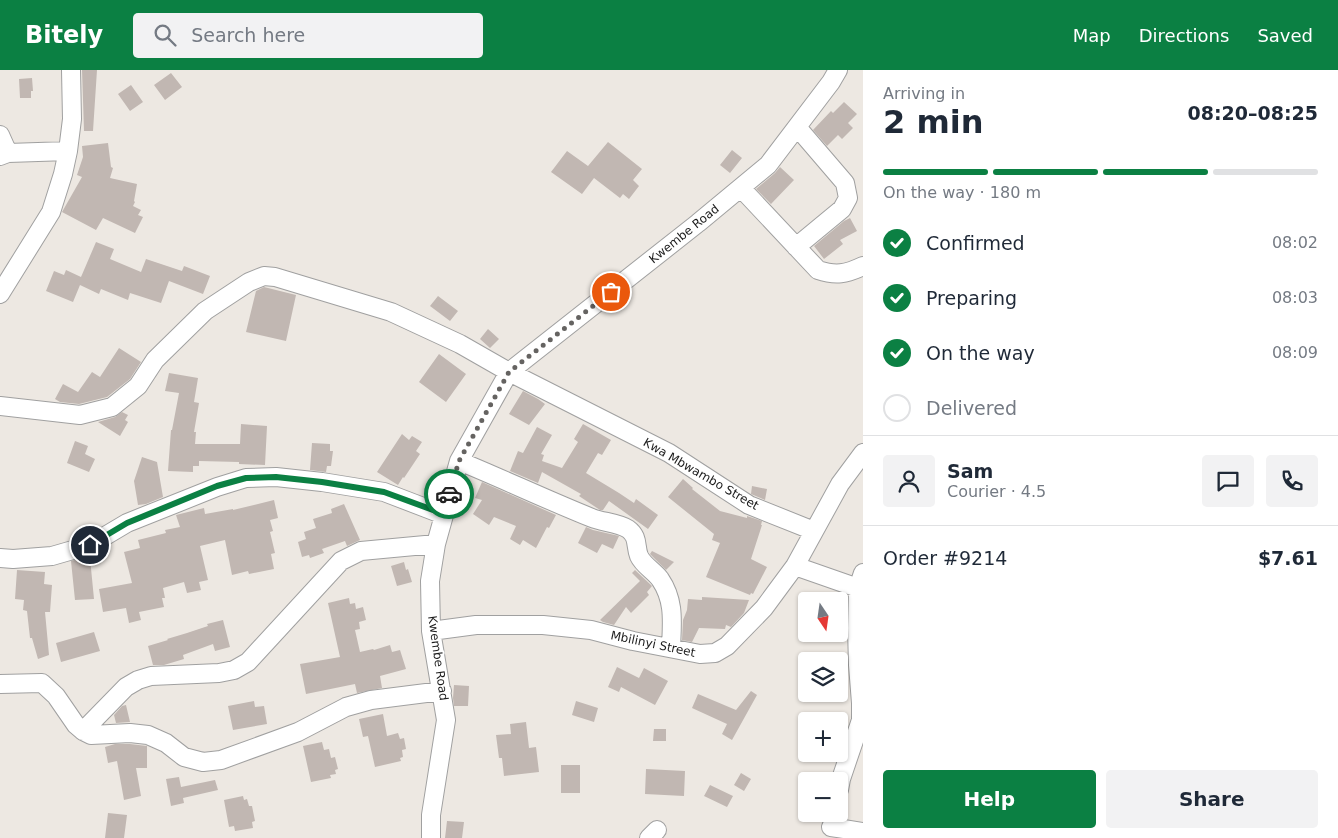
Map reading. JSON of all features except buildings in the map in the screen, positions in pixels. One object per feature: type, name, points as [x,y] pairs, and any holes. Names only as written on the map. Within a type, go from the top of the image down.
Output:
[{"type":"street","points":[[0,294],[51,212],[68,151],[72,120],[72,70]]},
{"type":"street","name":"Kwembe Road","points":[[431,838],[431,815],[446,720],[431,631],[430,582],[436,544],[459,461],[509,372],[698,224],[768,165],[838,70]]},
{"type":"street","points":[[796,247],[842,209],[848,198],[845,184],[797,128]]},
{"type":"street","points":[[0,135],[4,154],[68,151]]},
{"type":"street","points":[[741,188],[818,270],[830,274],[843,273],[863,266]]},
{"type":"street","name":"Kwa Mbwambo Street","points":[[0,406],[80,415],[112,407],[138,386],[155,360],[205,310],[249,282],[264,276],[275,277],[391,312],[460,344],[509,372],[669,453],[749,505],[814,530]]},
{"type":"street","name":"Mbilinyi Street","points":[[431,631],[476,625],[543,625],[591,630],[633,641],[700,654],[715,653],[727,646],[764,608],[795,566],[840,484],[863,453]]},
{"type":"street","points":[[459,461],[594,519],[627,528],[633,533],[637,540],[640,557],[659,578],[668,594],[672,607],[671,648]]},
{"type":"street","points":[[0,558],[52,556],[90,545],[127,523],[217,486],[246,478],[276,477],[384,492],[444,514]]},
{"type":"street","points":[[82,731],[126,687],[138,680],[152,676],[219,673],[234,670],[248,662],[341,561],[361,551],[436,544]]},
{"type":"street","points":[[795,566],[861,581],[857,628],[860,737],[844,772]]},
{"type":"street","points":[[0,684],[42,683],[56,696],[82,731],[92,735],[130,733],[148,735],[166,743],[184,757],[203,762],[222,760],[290,735],[346,707],[371,700],[442,691]]},
{"type":"street","points":[[831,826],[863,832]]},
{"type":"way so far","points":[[449,494],[459,461],[509,372],[611,292]]},
{"type":"route","points":[[90,545],[127,523],[217,486],[246,478],[276,477],[384,492],[444,514],[449,494]]}]
